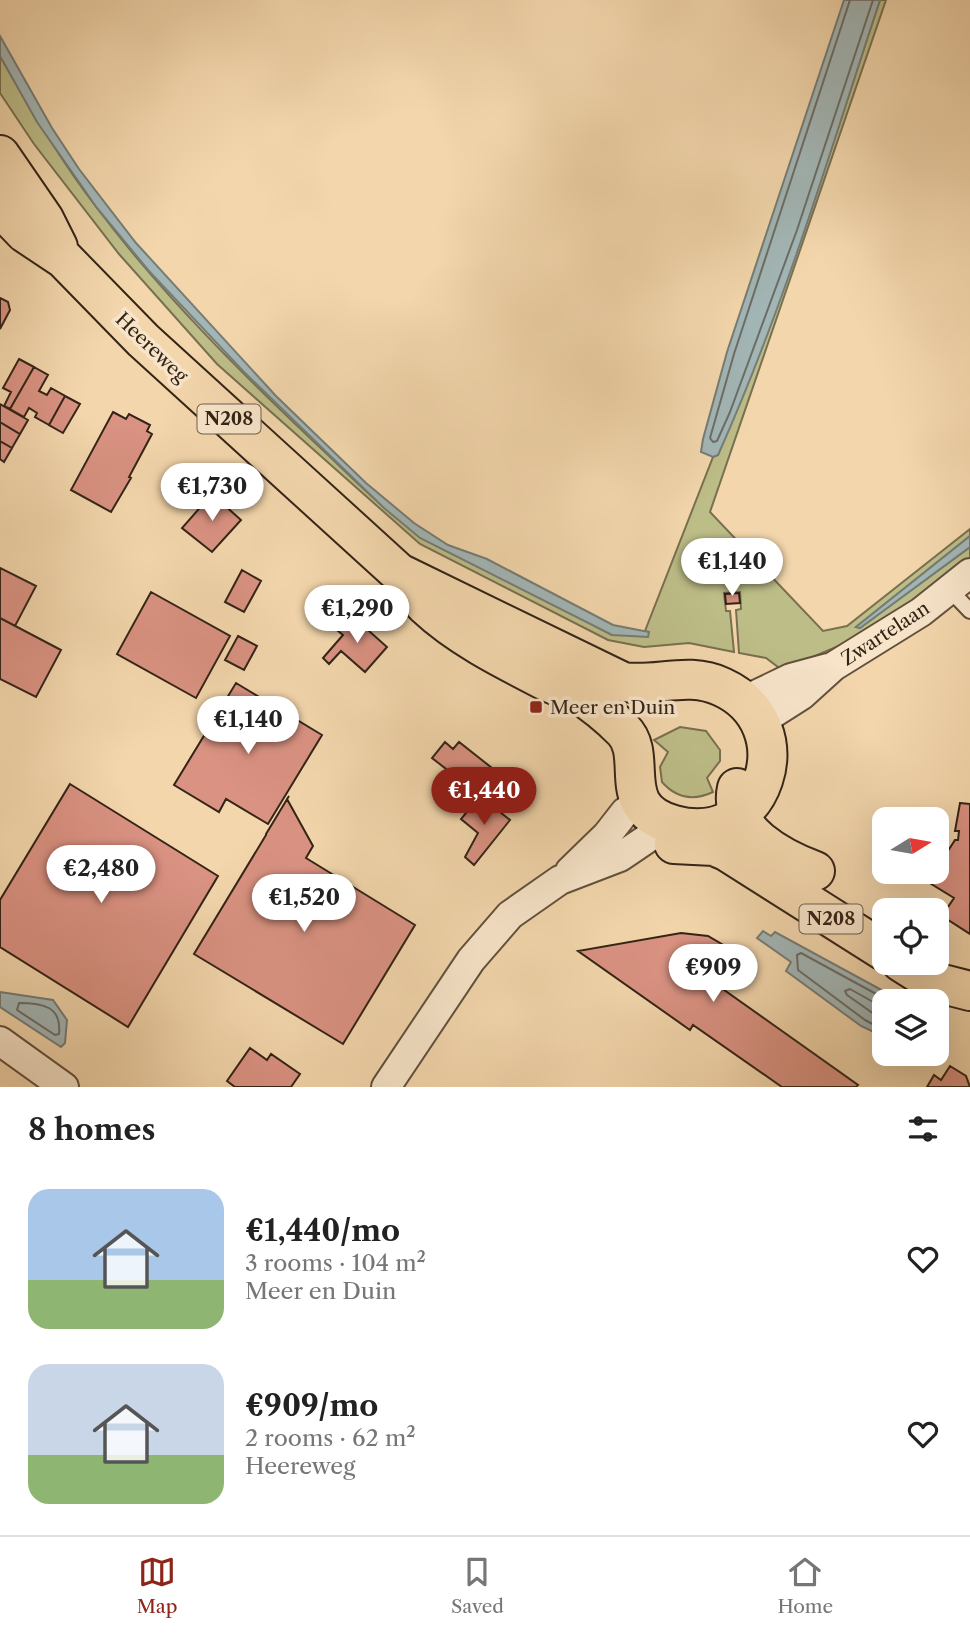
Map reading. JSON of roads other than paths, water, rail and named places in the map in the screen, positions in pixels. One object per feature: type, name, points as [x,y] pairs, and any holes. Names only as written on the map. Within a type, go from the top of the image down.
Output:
[{"type":"main road","name":"Heereweg","points":[[0,155],[44,219],[64,258]]},
{"type":"main road","name":"Heereweg","points":[[0,207],[25,233],[64,258],[153,349],[399,573],[426,606],[461,633],[551,684],[618,740]]},
{"type":"main road","name":"Heereweg","points":[[399,573],[623,682],[642,685],[674,678],[696,679],[721,686],[742,712]]},
{"type":"main road","points":[[670,700],[702,701],[742,712],[769,755],[765,778],[747,805],[710,827],[648,824],[614,783],[618,740],[647,708],[670,700]]},
{"type":"main road","name":"N208","points":[[747,805],[769,828],[799,852],[815,872],[872,917]]},
{"type":"main road","name":"N208","points":[[648,824],[683,846],[714,846],[726,851],[872,943]]},
{"type":"main road","points":[[949,970],[970,989]]},
{"type":"main road","points":[[922,975],[931,981],[970,989]]},
{"type":"street","name":"Zwartelaan","points":[[742,712],[802,695],[834,666],[882,638],[960,581]]},
{"type":"street","points":[[386,1087],[471,960],[510,915],[560,880],[607,835],[648,824]]},
{"type":"street","points":[[0,1041],[64,1087]]},
{"type":"lane","points":[[960,581],[970,611]]},
{"type":"water","points":[[844,0],[880,0],[785,287],[742,399],[718,455],[713,457],[701,452],[727,352]]},
{"type":"water","points":[[0,36],[52,128],[79,169],[136,243],[276,396],[366,483],[414,523],[448,545],[487,559],[613,625],[649,632],[648,637],[612,635],[420,538],[384,508],[244,372],[149,271],[97,208],[37,122],[0,56]]},
{"type":"water","points":[[970,536],[970,547],[860,628],[856,627]]},
{"type":"water","points":[[763,931],[771,936],[775,932],[880,989],[872,989],[872,1031],[786,971],[791,962],[757,938]]},
{"type":"water","points":[[0,992],[53,1000],[67,1020],[65,1043],[61,1047],[0,1007]]},
{"type":"place","name":"Meer en Duin","points":[[536,707]]}]
